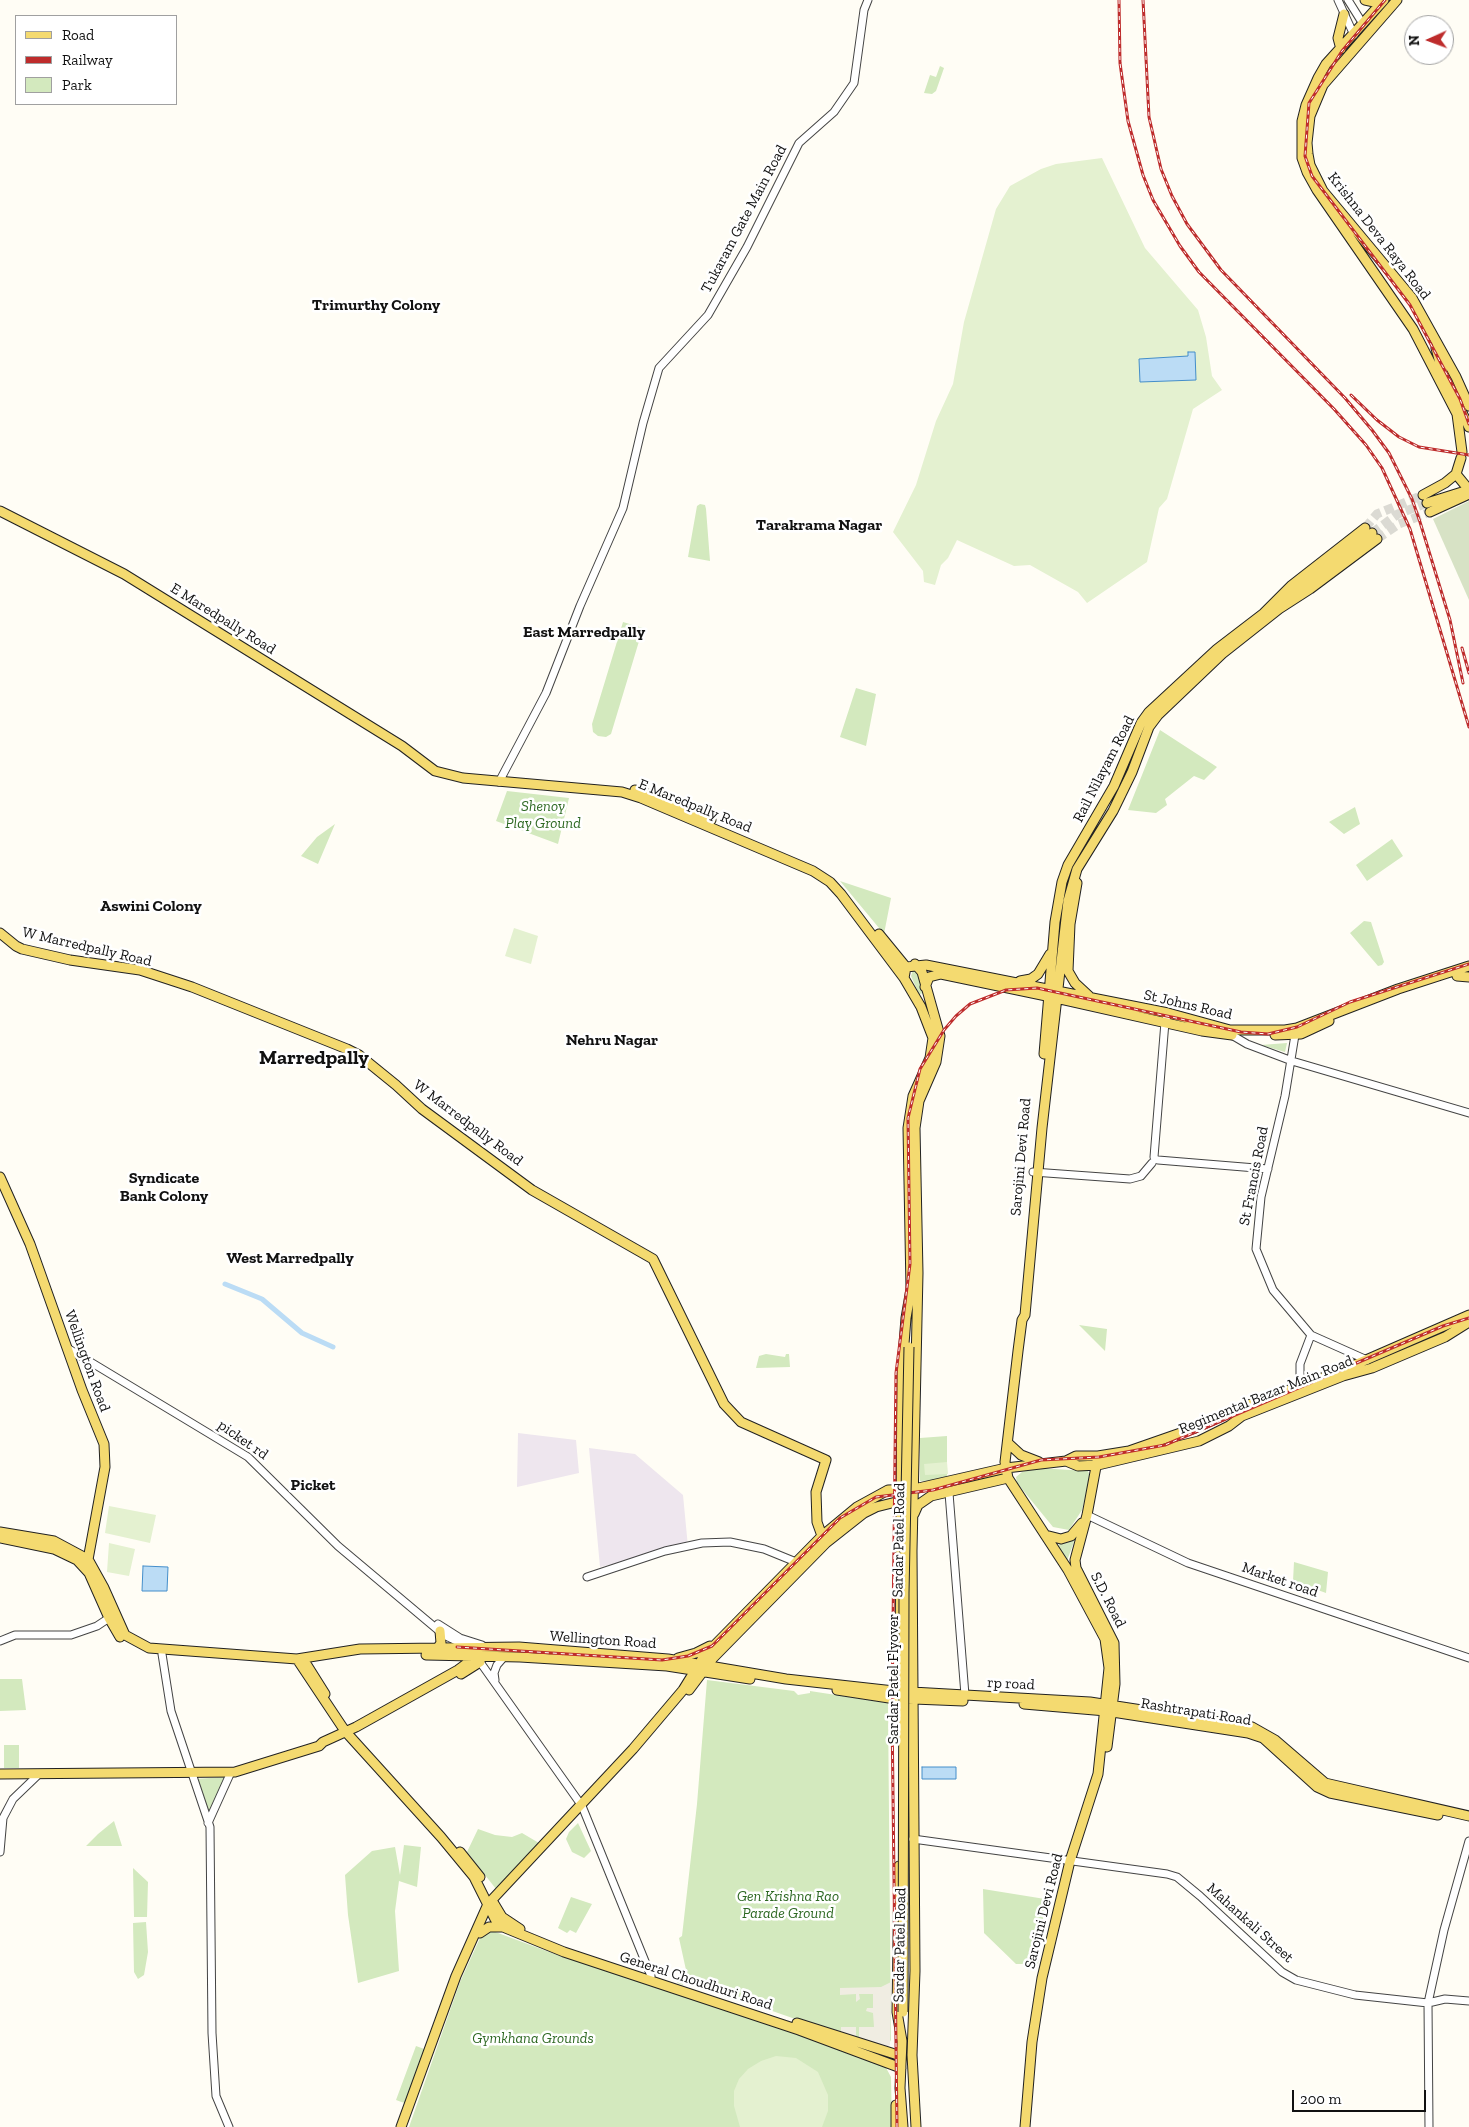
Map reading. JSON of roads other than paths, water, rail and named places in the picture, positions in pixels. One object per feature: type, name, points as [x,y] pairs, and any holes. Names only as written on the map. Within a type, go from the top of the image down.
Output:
[{"type":"main road","points":[[1365,0],[1381,2]]},
{"type":"main road","name":"Krishna Deva Raya Road","points":[[1397,0],[1323,85],[1311,114],[1306,143],[1310,165],[1323,191],[1412,298],[1435,337],[1469,406]]},
{"type":"main road","name":"Krishna Deva Raya Road","points":[[1381,2],[1326,64],[1306,105],[1301,131],[1302,158],[1306,172],[1317,190],[1383,283],[1421,344],[1457,414],[1461,455],[1456,474]]},
{"type":"main road","points":[[1340,49],[1338,38],[1344,14]]},
{"type":"main road","points":[[1383,283],[1393,276]]},
{"type":"main road","points":[[1390,294],[1401,285]]},
{"type":"main road","name":"Krishna Deva Raya Road","points":[[1435,337],[1437,355],[1443,374],[1469,427]]},
{"type":"main road","points":[[1456,474],[1469,490],[1456,494],[1425,499],[1456,474]]},
{"type":"main road","points":[[1448,481],[1456,494]]},
{"type":"main road","points":[[1430,512],[1467,495],[1469,490]]},
{"type":"main road","name":"E Maredpally Road","points":[[0,511],[124,574],[402,746],[425,762],[427,766],[441,774],[549,783],[622,792],[641,798],[821,875],[842,894],[904,978]]},
{"type":"main road","name":"Rail Nilayam Road","points":[[1057,995],[1053,946],[1058,898],[1068,865],[1111,791],[1141,723],[1148,712],[1217,649],[1276,607],[1332,573],[1371,533],[1292,585],[1276,607],[1222,654],[1158,715],[1149,726],[1121,796],[1076,873],[1064,925],[1057,995]]},
{"type":"main road","name":"E Maredpally Road","points":[[549,783],[605,785],[646,793],[687,809],[823,870],[838,882],[891,949],[910,965]]},
{"type":"main road","points":[[1111,791],[1121,796]]},
{"type":"main road","points":[[1076,873],[1076,896],[1070,924],[1068,971],[1075,983],[1092,998]]},
{"type":"main road","name":"W Marredpally Road","points":[[0,933],[22,949],[70,960],[140,970],[192,987],[358,1055],[422,1109],[532,1190],[653,1259],[724,1404],[742,1422],[826,1460],[816,1492],[817,1522],[822,1536]]},
{"type":"main road","points":[[1015,981],[1031,979],[1038,974],[1048,961],[1053,946]]},
{"type":"main road","points":[[891,949],[926,964]]},
{"type":"main road","name":"St Johns Road","points":[[910,965],[926,964],[1015,981],[1057,995],[1092,998],[1168,1013],[1230,1032],[1297,1028],[1398,989],[1469,966]]},
{"type":"main road","points":[[904,978],[910,965]]},
{"type":"main road","name":"Sardar Patel Road","points":[[907,2126],[913,2090],[912,2055],[915,1971],[912,1591],[916,1302],[916,1115],[919,1101],[936,1062],[940,1042],[925,990],[922,972],[910,965]]},
{"type":"main road","name":"St Johns Road","points":[[925,990],[929,977],[940,974],[1057,995],[1202,1032],[1295,1035],[1304,1034],[1352,1009],[1469,972]]},
{"type":"main road","points":[[1457,976],[1469,977]]},
{"type":"main road","name":"Sardar Patel Road","points":[[904,978],[921,1007],[933,1038],[931,1053],[919,1080],[909,1112],[911,1288],[906,1318],[902,1370],[902,1476],[901,1489],[896,1504],[900,1695],[897,2012],[902,2041],[900,2088],[907,2126]]},
{"type":"main road","name":"Sarojini Devi Road","points":[[1057,995],[1036,1172],[1025,1315],[1022,1320],[1006,1468],[1008,1478],[1045,1535],[1072,1569]]},
{"type":"main road","name":"Wellington Road","points":[[0,1177],[30,1244],[69,1349],[82,1390],[104,1444],[105,1467],[88,1565]]},
{"type":"main road","name":"Sardar Patel Flyover","points":[[902,2041],[905,2012],[905,1566],[911,1288]]},
{"type":"main road","name":"Sardar Patel Flyover","points":[[910,1347],[916,1302]]},
{"type":"main road","name":"Regimental Bazar Main Road","points":[[1066,1461],[1078,1466],[1098,1465],[1199,1440],[1229,1426],[1242,1416],[1300,1386],[1367,1360],[1469,1315]]},
{"type":"main road","name":"Regimental Bazar Main Road","points":[[914,1484],[1006,1468],[1066,1461],[1076,1456],[1098,1456],[1129,1450],[1195,1428],[1240,1408],[1276,1399],[1372,1368],[1446,1337],[1469,1322]]},
{"type":"main road","points":[[1008,1443],[1021,1455],[1044,1463]]},
{"type":"main road","points":[[1072,1569],[1087,1515],[1098,1465],[1098,1456]]},
{"type":"main road","points":[[492,1900],[505,1889],[648,1739],[722,1638],[822,1536],[857,1507],[898,1484],[902,1476],[908,1485],[914,1484]]},
{"type":"main road","points":[[913,1516],[924,1500],[931,1496],[1008,1478]]},
{"type":"main road","points":[[889,1490],[901,1489],[914,1484]]},
{"type":"main road","points":[[889,1490],[895,1495],[896,1504]]},
{"type":"main road","points":[[701,1668],[826,1543],[864,1513],[913,1499]]},
{"type":"main road","points":[[896,1504],[907,1504],[913,1516]]},
{"type":"main road","points":[[1045,1535],[1062,1539],[1071,1536],[1076,1532],[1087,1515]]},
{"type":"main road","points":[[0,1532],[54,1541],[75,1551],[88,1565],[104,1588],[121,1628],[130,1640],[139,1645],[165,1650],[316,1662],[368,1654],[453,1656],[479,1653],[504,1657],[701,1668],[914,1696]]},
{"type":"main road","points":[[0,1538],[54,1549],[88,1565],[116,1632],[130,1646],[144,1652],[301,1661],[314,1674],[350,1733]]},
{"type":"main road","name":"S.D. Road","points":[[1072,1569],[1112,1638],[1116,1659],[1115,1684],[1110,1709]]},
{"type":"main road","name":"S.D. Road","points":[[1072,1569],[1105,1639],[1109,1668],[1108,1690],[1110,1709]]},
{"type":"main road","points":[[899,1591],[912,1591]]},
{"type":"main road","points":[[436,1650],[441,1643],[440,1631]]},
{"type":"main road","points":[[668,1659],[696,1653],[722,1638]]},
{"type":"main road","name":"Wellington Road","points":[[301,1661],[360,1649],[436,1650],[479,1653],[519,1647],[668,1659],[701,1668]]},
{"type":"main road","points":[[350,1733],[479,1653]]},
{"type":"main road","points":[[0,1774],[231,1772],[302,1753],[320,1746],[323,1742],[350,1733],[458,1670],[479,1653]]},
{"type":"main road","points":[[453,1656],[459,1665],[458,1670]]},
{"type":"main road","points":[[301,1661],[350,1733],[474,1867],[492,1900],[495,1919],[503,1927]]},
{"type":"main road","points":[[314,1674],[316,1662]]},
{"type":"main road","points":[[913,1663],[920,1685],[927,1693]]},
{"type":"main road","points":[[1115,1684],[1118,1696],[1133,1708]]},
{"type":"main road","points":[[1103,1729],[1099,1715],[1089,1706],[1103,1699],[1108,1690]]},
{"type":"main road","name":"rp road","points":[[914,1696],[927,1693],[965,1695],[1110,1709]]},
{"type":"main road","name":"rp road","points":[[914,1696],[937,1700],[1089,1706]]},
{"type":"main road","points":[[914,1714],[918,1706],[937,1700]]},
{"type":"main road","name":"Rashtrapati Road","points":[[1110,1709],[1133,1708],[1252,1727],[1275,1740],[1314,1779],[1334,1786],[1469,1816]]},
{"type":"main road","name":"Sarojini Devi Road","points":[[1024,2127],[1032,2042],[1042,1978],[1098,1774],[1103,1729],[1110,1709]]},
{"type":"main road","name":"Sarojini Devi Road","points":[[1029,2127],[1038,2031],[1073,1861],[1101,1779],[1110,1709]]},
{"type":"main road","name":"Rashtrapati Road","points":[[1110,1709],[1257,1736],[1266,1741],[1330,1792],[1469,1823]]},
{"type":"main road","points":[[900,1751],[913,1752]]},
{"type":"main road","points":[[401,2127],[456,1976],[492,1900],[582,1808]]},
{"type":"main road","points":[[900,1825],[913,1825]]},
{"type":"main road","name":"General Choudhuri Road","points":[[492,1900],[502,1916],[518,1929],[800,2027],[901,2068]]},
{"type":"main road","points":[[406,2127],[458,1981],[480,1933],[483,1920]]},
{"type":"main road","points":[[480,1933],[489,1926],[503,1927]]},
{"type":"main road","name":"General Choudhuri Road","points":[[503,1927],[564,1952],[800,2027],[901,2056]]},
{"type":"main road","name":"Sardar Patel Flyover","points":[[905,2012],[912,2055]]},
{"type":"street","name":"Tukaram Gate Main Road","points":[[499,779],[543,699],[623,508],[643,423],[659,368],[708,315],[747,247],[799,143],[834,112],[854,83],[864,10],[868,0]]},
{"type":"street","points":[[1338,0],[1354,34]]},
{"type":"street","points":[[1348,0],[1363,24]]},
{"type":"street","points":[[1036,1172],[1130,1178],[1141,1176],[1155,1160],[1165,1022],[1168,1013]]},
{"type":"street","points":[[1230,1032],[1247,1044],[1292,1061],[1469,1112]]},
{"type":"street","name":"St Francis Road","points":[[1295,1035],[1292,1061],[1257,1221],[1256,1250],[1273,1290],[1311,1335],[1367,1360]]},
{"type":"street","points":[[1155,1160],[1268,1169]]},
{"type":"street","points":[[1300,1386],[1300,1364],[1311,1335]]},
{"type":"street","name":"picket rd","points":[[69,1349],[248,1457],[338,1546],[440,1631],[479,1653]]},
{"type":"street","points":[[949,1493],[965,1695]]},
{"type":"street","name":"Market road","points":[[1087,1515],[1188,1563],[1469,1658]]},
{"type":"street","points":[[587,1577],[664,1551],[702,1543],[730,1542],[764,1549],[796,1562]]},
{"type":"street","points":[[0,1641],[15,1635],[71,1635],[97,1626],[109,1618]]},
{"type":"street","name":"picket rd","points":[[426,1618],[460,1638],[479,1653]]},
{"type":"street","points":[[479,1653],[495,1681],[582,1808],[651,1976]]},
{"type":"street","points":[[162,1654],[171,1712],[193,1773],[208,1823],[212,2033],[216,2096],[229,2127]]},
{"type":"street","points":[[495,1681],[494,1673],[497,1665],[504,1657]]},
{"type":"street","points":[[208,1823],[231,1772]]},
{"type":"street","points":[[0,1852],[3,1818],[13,1799],[38,1775]]},
{"type":"street","name":"Mahankali Street","points":[[913,1839],[1154,1871],[1177,1877],[1246,1936],[1282,1972],[1296,1980],[1355,1995],[1428,2003],[1445,1999],[1469,2001]]},
{"type":"street","points":[[1429,2127],[1428,2003],[1444,1930],[1469,1841]]},
{"type":"water","points":[[1188,352],[1195,352],[1196,380],[1140,382],[1139,359],[1188,356]]},
{"type":"water","points":[[143,1566],[168,1567],[167,1591],[142,1591]]},
{"type":"water","points":[[922,1767],[956,1767],[956,1779],[922,1779]]},
{"type":"waterway","points":[[225,1284],[262,1299],[302,1333],[333,1347]]},
{"type":"tunnel","points":[[1365,528],[1377,514],[1423,495]]},
{"type":"tunnel","points":[[1372,533],[1398,514],[1427,503]]},
{"type":"tunnel","points":[[1377,539],[1399,524],[1430,512]]},
{"type":"railway","points":[[1119,0],[1120,63],[1128,121],[1143,175],[1153,200],[1180,246],[1199,272],[1334,409],[1366,445],[1382,468],[1410,529],[1469,727]]},
{"type":"railway","points":[[1143,0],[1149,117],[1161,169],[1172,196],[1187,224],[1221,270],[1345,398],[1389,453],[1412,499],[1420,522],[1450,620],[1463,683]]},
{"type":"railway","points":[[1385,0],[1342,51],[1309,103],[1305,156],[1312,176],[1410,305],[1460,399],[1469,424]]},
{"type":"railway","points":[[1351,395],[1377,420],[1399,437],[1419,447],[1469,455]]},
{"type":"railway","points":[[1462,648],[1469,673]]},
{"type":"railway","points":[[897,2127],[892,1711],[896,1373],[910,1264],[908,1118],[920,1069],[944,1030],[956,1016],[970,1004],[1006,990],[1037,988],[1241,1032],[1268,1034],[1297,1027],[1350,1002],[1469,964]]},
{"type":"railway","points":[[457,1647],[662,1660],[688,1656],[712,1646],[840,1518],[876,1497],[933,1490],[1041,1460],[1099,1457],[1165,1445],[1443,1326],[1469,1318]]},
{"type":"district","name":"Trimurthy Colony","points":[[376,305]]},
{"type":"district","name":"Tarakrama Nagar","points":[[819,525]]},
{"type":"district","name":"East Marredpally","points":[[584,632]]},
{"type":"district","name":"Aswini Colony","points":[[151,906]]},
{"type":"district","name":"Nehru Nagar","points":[[612,1040]]},
{"type":"district","name":"Marredpally","points":[[314,1058]]},
{"type":"district","name":"Syndicate Bank Colony","points":[[164,1187]]},
{"type":"district","name":"West Marredpally","points":[[290,1258]]},
{"type":"district","name":"Picket","points":[[313,1485]]},
{"type":"park label","name":"Shenoy Play Ground","points":[[543,816]]},
{"type":"park label","name":"Gen Krishna Rao Parade Ground","points":[[788,1906]]},
{"type":"park label","name":"Gymkhana Grounds","points":[[533,2039]]}]
